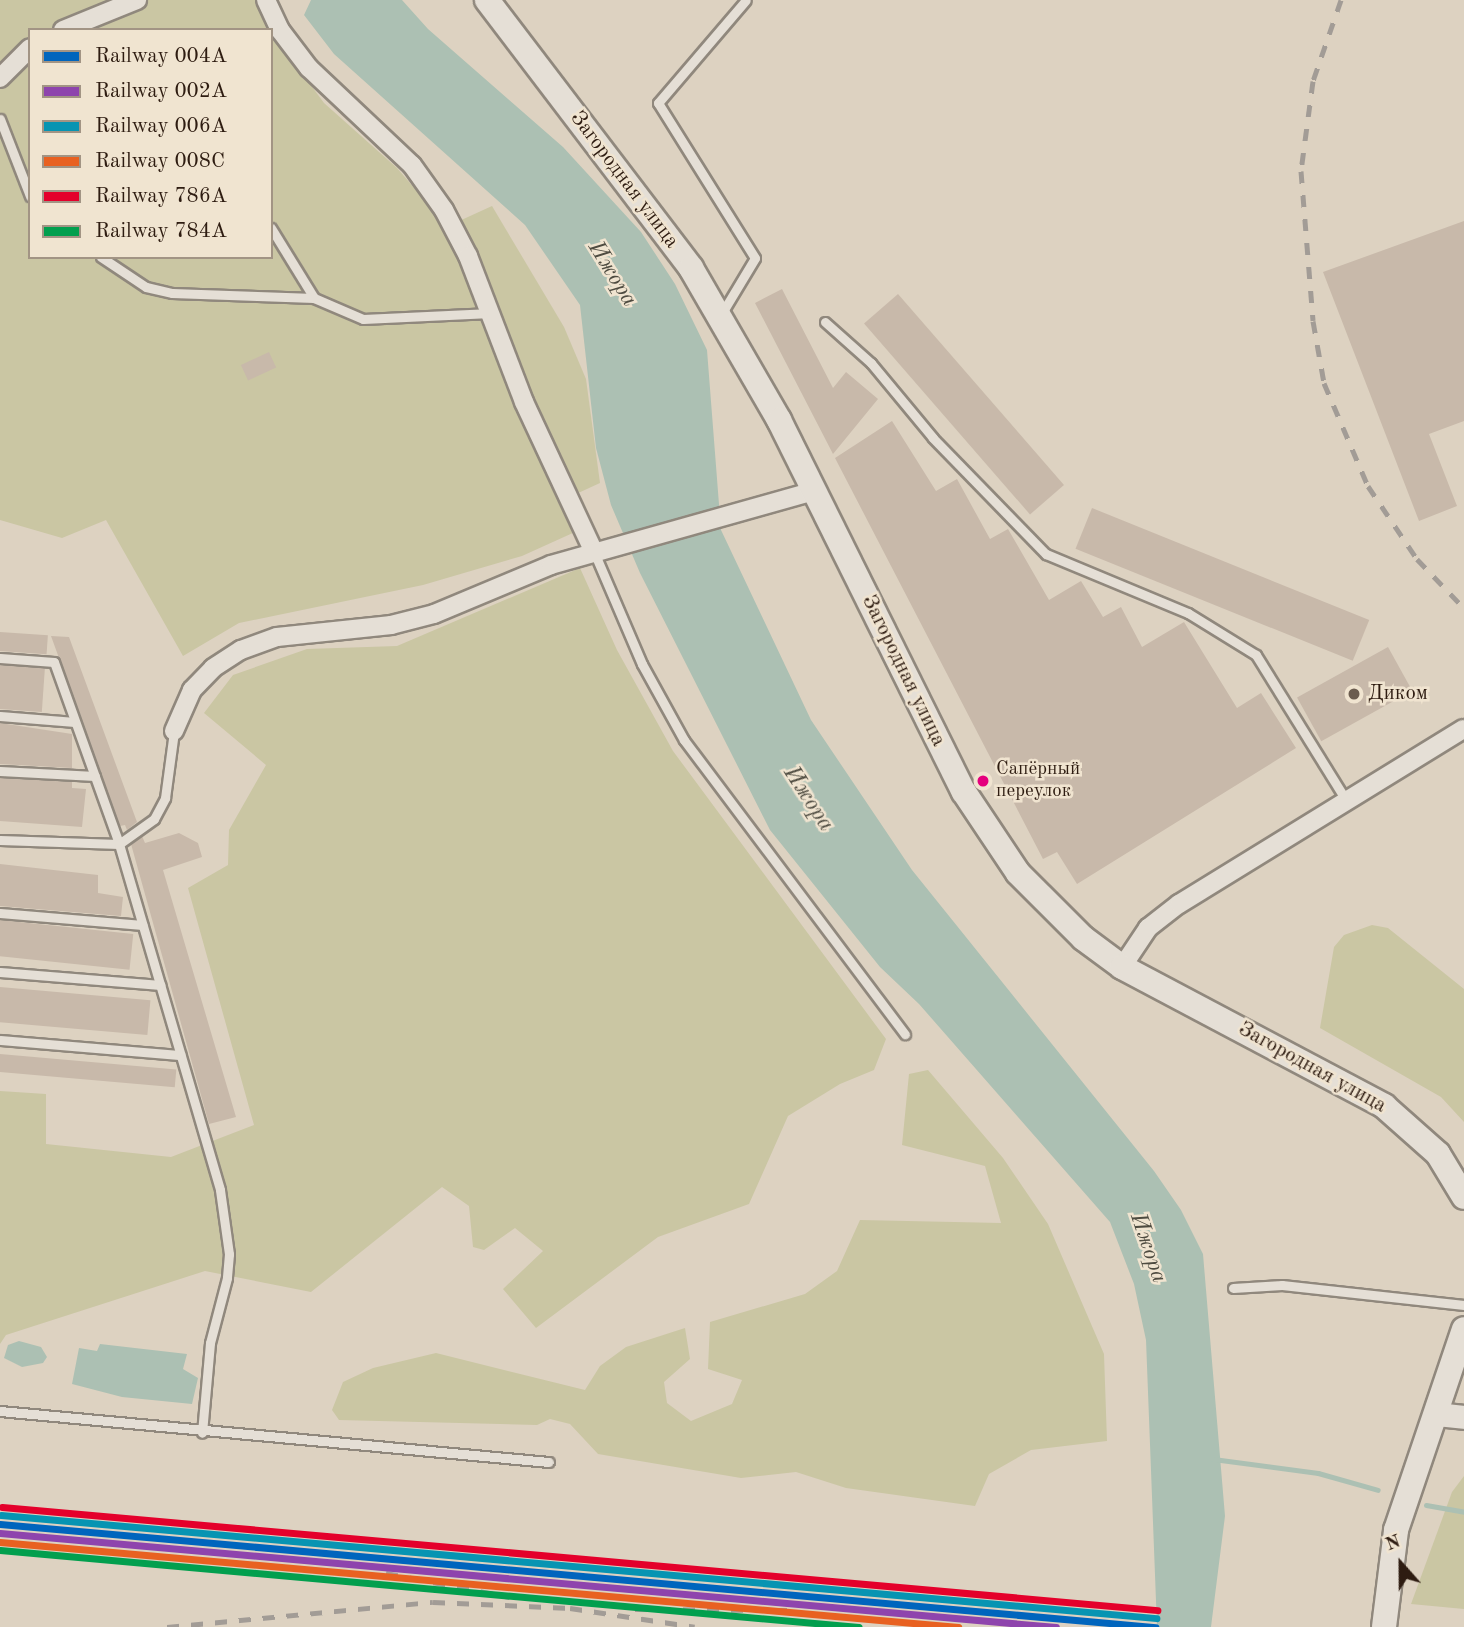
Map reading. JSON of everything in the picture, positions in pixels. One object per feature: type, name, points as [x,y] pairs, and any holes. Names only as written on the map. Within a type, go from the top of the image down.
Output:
[{"type":"main road","name":"Загородная улица","points":[[487,0],[691,268],[815,491],[908,684],[989,831],[1018,873],[1050,907],[1122,967],[1384,1105],[1438,1154],[1464,1197]]},
{"type":"main road","points":[[1384,1627],[1396,1530],[1464,1329]]},
{"type":"street","points":[[68,28],[136,0]]},
{"type":"street","points":[[266,0],[309,68],[412,165],[450,222],[491,313],[524,402],[594,552]]},
{"type":"street","points":[[0,78],[28,50]]},
{"type":"street","points":[[174,731],[192,690],[213,668],[241,650],[276,637],[391,625],[434,614],[551,565],[742,509],[815,491]]},
{"type":"street","points":[[1122,967],[1149,928],[1179,904],[1460,736]]},
{"type":"street","points":[[1436,1414],[1464,1418]]},
{"type":"lane","points":[[720,318],[755,258],[658,103],[746,0]]},
{"type":"lane","points":[[0,119],[28,191]]},
{"type":"lane","points":[[273,231],[314,298]]},
{"type":"lane","points":[[104,259],[146,287],[172,293],[314,298],[363,319],[491,313]]},
{"type":"lane","points":[[825,322],[871,363],[933,438],[1046,554],[1188,613],[1256,655],[1348,803]]},
{"type":"lane","points":[[594,552],[642,664],[684,740],[905,1034]]},
{"type":"lane","points":[[0,658],[54,662],[119,844],[220,1190],[229,1254],[227,1278],[210,1343],[202,1433]]},
{"type":"lane","points":[[0,716],[75,722]]},
{"type":"lane","points":[[0,840],[119,844],[154,819],[165,798],[174,731]]},
{"type":"lane","points":[[0,771],[94,776]]},
{"type":"lane","points":[[0,913],[142,925]]},
{"type":"lane","points":[[0,972],[160,985]]},
{"type":"lane","points":[[0,1040],[180,1055]]},
{"type":"lane","points":[[1233,1288],[1282,1285],[1464,1305]]},
{"type":"lane","points":[[0,1411],[202,1433],[548,1462]]},
{"type":"shaded area","points":[[0,0],[255,0],[270,28],[28,28],[28,259],[273,259],[273,34],[324,103],[397,168],[436,213],[462,256],[575,532],[522,556],[423,585],[239,623],[183,656],[106,520],[62,538],[0,520]]},
{"type":"shaded area","points":[[492,206],[564,327],[586,379],[600,483],[576,494],[457,222]]},
{"type":"shaded area","points":[[580,568],[617,650],[673,751],[886,1039],[874,1070],[840,1084],[788,1116],[749,1204],[658,1237],[536,1328],[503,1289],[543,1251],[515,1228],[484,1250],[473,1247],[469,1206],[442,1187],[311,1292],[205,1271],[6,1335],[0,1344],[0,1091],[46,1094],[46,1144],[171,1157],[254,1125],[188,888],[228,865],[229,830],[266,765],[204,713],[233,675],[307,649],[397,646]]},
{"type":"shaded area","points":[[1372,925],[1388,928],[1464,989],[1464,1122],[1441,1097],[1320,1028],[1334,947],[1344,935]]},
{"type":"shaded area","points":[[928,1070],[1003,1158],[1048,1224],[1104,1354],[1107,1441],[1031,1450],[989,1474],[975,1506],[846,1488],[796,1472],[741,1478],[598,1454],[570,1424],[550,1419],[537,1425],[339,1420],[332,1410],[343,1382],[373,1368],[436,1353],[585,1390],[600,1366],[626,1347],[685,1328],[690,1359],[664,1382],[667,1403],[691,1421],[732,1404],[742,1380],[708,1369],[710,1322],[805,1294],[837,1271],[860,1220],[1001,1223],[985,1166],[902,1145],[909,1074]]},
{"type":"shaded area","points":[[1464,1476],[1464,1609],[1411,1604],[1452,1492]]},
{"type":"water","name":"Ижора","points":[[311,0],[402,0],[428,29],[563,147],[641,232],[675,284],[707,350],[721,530],[811,720],[912,870],[1154,1171],[1181,1210],[1203,1254],[1225,1516],[1211,1627],[1157,1627],[1146,1340],[1134,1284],[1110,1222],[919,1004],[880,967],[770,830],[640,573],[611,505],[596,448],[580,305],[525,225],[334,54],[304,15]]},
{"type":"water","points":[[19,1341],[41,1347],[47,1357],[43,1363],[22,1367],[4,1358],[8,1345]]},
{"type":"water","points":[[100,1344],[187,1354],[183,1369],[198,1378],[192,1404],[122,1397],[72,1384],[79,1348],[97,1351]]},
{"type":"building","points":[[1464,221],[1464,421],[1429,434],[1457,506],[1419,521],[1323,272]]},
{"type":"building","points":[[782,289],[833,388],[846,372],[878,399],[833,454],[755,303]]},
{"type":"building","points":[[898,294],[1064,485],[1030,514],[864,324]]},
{"type":"building","points":[[269,352],[276,367],[248,381],[241,365]]},
{"type":"building","points":[[892,421],[936,491],[957,479],[990,539],[1008,529],[1049,600],[1081,581],[1103,617],[1121,607],[1142,647],[1184,622],[1237,708],[1261,693],[1296,748],[1077,884],[1057,852],[1043,859],[835,458]]},
{"type":"building","points":[[1092,508],[1369,620],[1353,661],[1076,549]]},
{"type":"building","points":[[0,632],[48,635],[47,654],[0,651]]},
{"type":"building","points":[[51,636],[69,637],[137,822],[127,830],[125,825],[120,826]]},
{"type":"building","name":"Диком","points":[[1388,647],[1412,691],[1321,741],[1297,697]]},
{"type":"building","points":[[0,665],[45,668],[42,712],[0,709]]},
{"type":"building","points":[[0,723],[72,734],[72,768],[0,764]]},
{"type":"building","points":[[0,778],[72,782],[72,788],[86,789],[82,827],[0,821]]},
{"type":"building","points":[[179,833],[198,843],[202,857],[163,870],[236,1117],[209,1124],[131,844],[142,836],[145,843]]},
{"type":"building","points":[[0,864],[98,875],[98,893],[123,897],[121,916],[0,906]]},
{"type":"building","points":[[0,920],[133,934],[130,970],[0,956]]},
{"type":"building","points":[[0,987],[150,1000],[147,1035],[0,1022]]},
{"type":"building","points":[[0,1054],[176,1069],[175,1087],[0,1072]]},
{"type":"waterway","points":[[1213,1459],[1318,1473],[1378,1490]]},
{"type":"waterway","points":[[1426,1505],[1464,1512]]},
{"type":"railway","points":[[1341,0],[1313,81],[1301,171],[1313,321],[1324,383],[1368,486],[1417,559],[1464,608]]},
{"type":"railway","points":[[386,1573],[510,1597]]},
{"type":"railway","points":[[167,1627],[433,1602],[570,1608],[695,1627]]},
{"type":"railway","points":[[635,1609],[787,1610]]},
{"type":"rail line","name":"786А","points":[[2,1507],[1157,1610]]},
{"type":"rail line","name":"006А","points":[[1,1515],[1156,1618]]},
{"type":"rail line","name":"004А","points":[[0,1524],[1155,1627]]},
{"type":"rail line","name":"002А","points":[[0,1533],[1056,1627]]},
{"type":"rail line","name":"008С","points":[[0,1542],[958,1627]]},
{"type":"rail line","name":"784А","points":[[0,1550],[859,1627]]},
{"type":"place","name":"Диком","points":[[1354,694]]},
{"type":"place","name":"Сапёрный переулок","points":[[983,781]]}]
